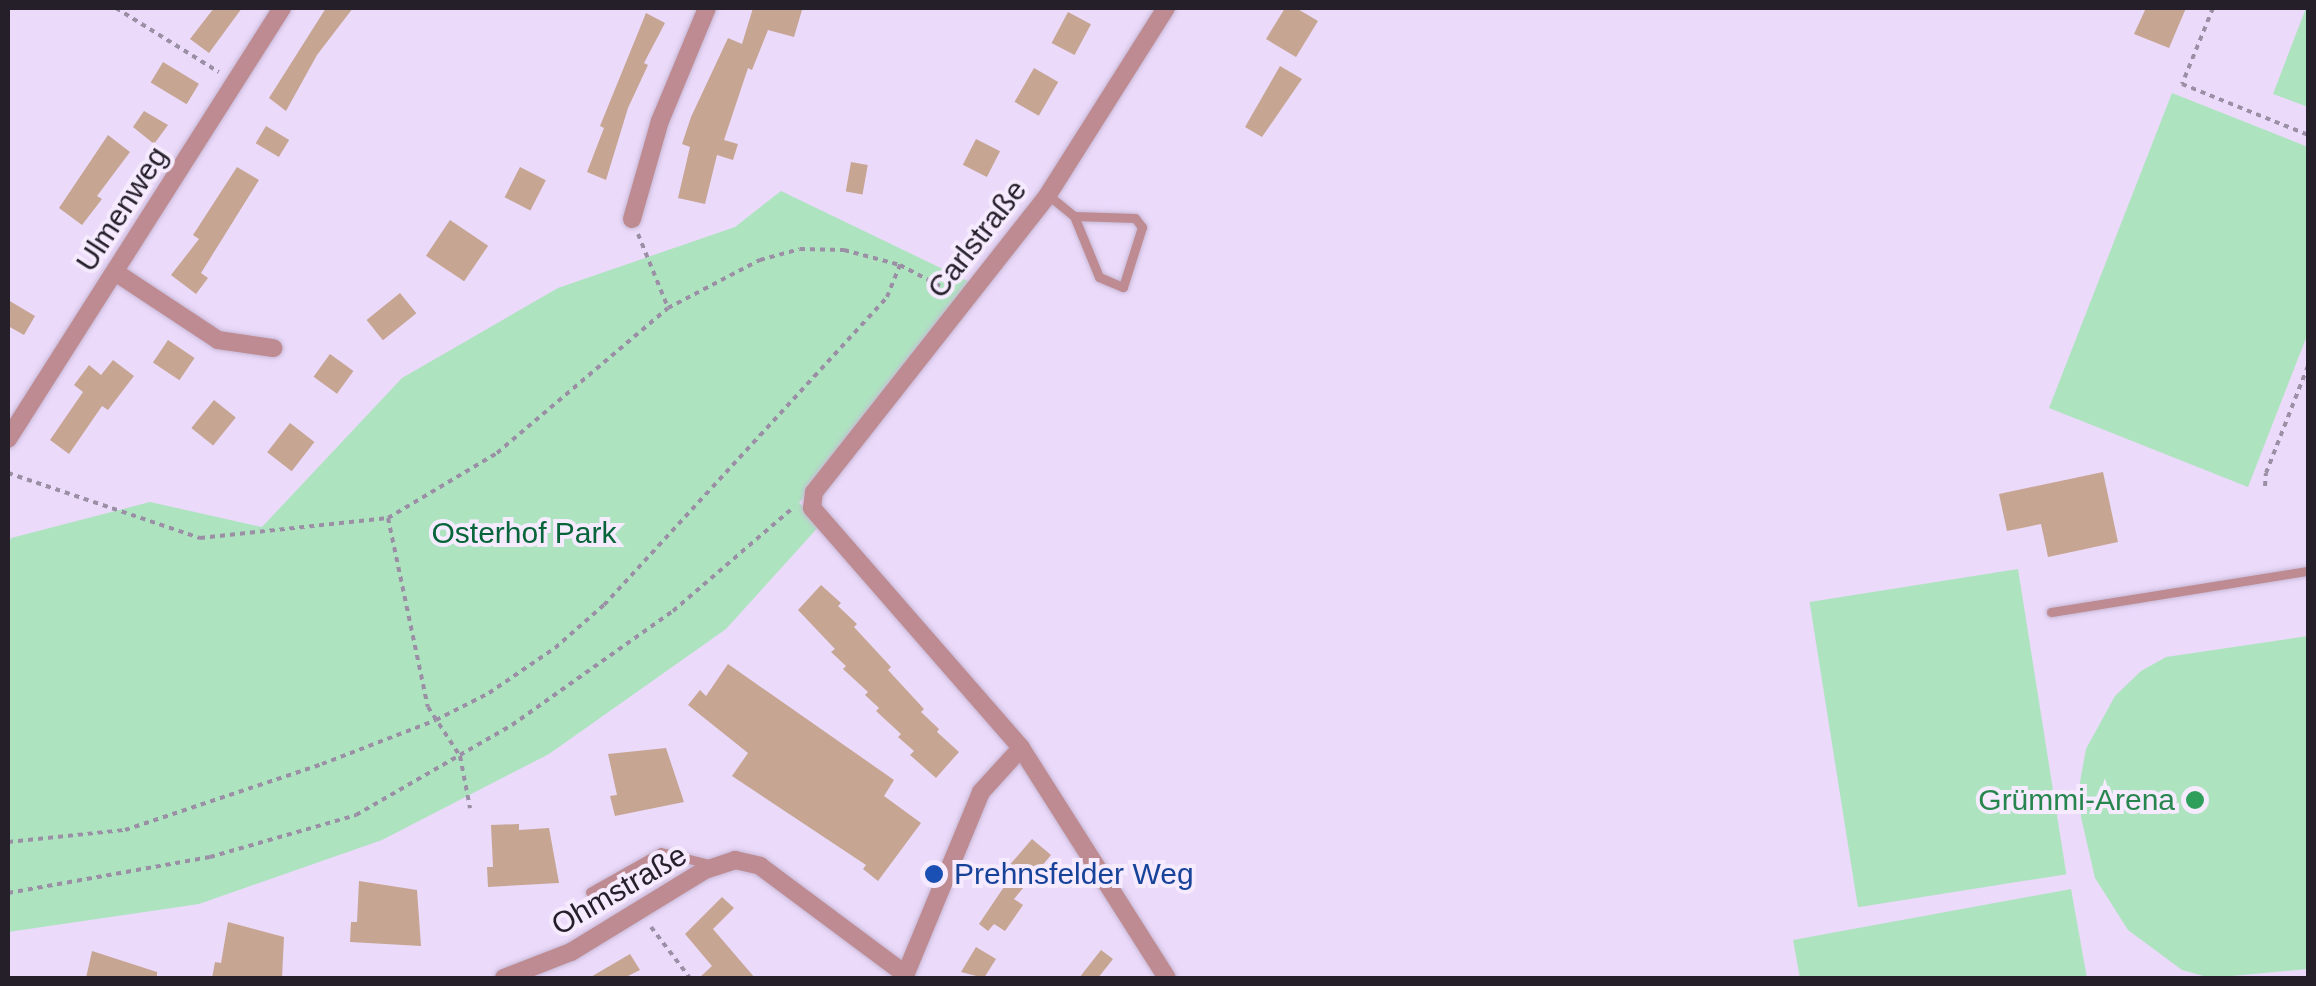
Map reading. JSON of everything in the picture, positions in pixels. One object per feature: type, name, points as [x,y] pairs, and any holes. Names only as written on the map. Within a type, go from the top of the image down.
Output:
[{"type":"street","name":"Ulmenweg","points":[[8,439],[282,8]]},
{"type":"street","points":[[632,219],[660,120],[707,8]]},
{"type":"street","name":"Carlstraße","points":[[814,492],[1048,195],[1166,8]]},
{"type":"street","points":[[115,272],[218,340],[274,348]]},
{"type":"street","points":[[814,492],[812,508],[822,524],[1021,748],[1167,978]]},
{"type":"street","points":[[905,977],[981,792],[1021,748]]},
{"type":"street","name":"Ohmstraße","points":[[504,978],[570,952],[716,866],[735,860],[760,866],[905,977]]},
{"type":"lane","points":[[1048,195],[1074,216],[1099,277],[1123,287],[1142,227],[1136,218],[1074,216]]},
{"type":"lane","points":[[2051,612],[2308,570]]},
{"type":"lane","points":[[590,892],[661,852],[716,866]]},
{"type":"path","points":[[116,8],[236,83]]},
{"type":"path","points":[[2213,8],[2182,84],[2308,135]]},
{"type":"path","points":[[632,219],[668,308]]},
{"type":"path","points":[[8,473],[200,538],[388,518],[498,453],[668,308],[760,260],[800,250],[844,250],[900,266],[963,300]]},
{"type":"path","points":[[8,842],[125,830],[322,764],[436,720],[538,660],[604,605],[888,297],[900,266]]},
{"type":"path","points":[[2265,486],[2266,472],[2308,366]]},
{"type":"path","points":[[8,893],[210,857],[356,816],[512,726],[673,611],[814,492]]},
{"type":"path","points":[[388,518],[428,708],[460,756],[470,808]]},
{"type":"path","points":[[638,911],[690,978]]},
{"type":"green space","points":[[2308,8],[2308,107],[2273,94]]},
{"type":"green space","points":[[2172,93],[2308,147],[2308,333],[2248,487],[2049,408]]},
{"type":"green space","name":"Osterhof Park","points":[[781,191],[974,284],[799,503],[822,523],[726,629],[549,754],[382,840],[199,904],[8,932],[11,538],[150,502],[262,527],[402,378],[558,288],[735,227]]},
{"type":"green space","points":[[2018,569],[2066,874],[1858,907],[1810,602]]},
{"type":"green space","name":"Grümmi-Arena","points":[[2308,636],[2308,969],[2211,978],[2182,970],[2128,930],[2095,878],[2081,817],[2080,782],[2086,749],[2115,696],[2141,671],[2166,657]]},
{"type":"green space","points":[[2071,889],[2087,978],[1800,978],[1793,940]]},
{"type":"building","points":[[214,8],[242,8],[209,53],[190,39]]},
{"type":"building","points":[[326,8],[353,8],[317,55],[286,111],[269,98]]},
{"type":"building","points":[[753,8],[802,10],[794,37],[768,30],[752,70],[748,68],[724,140],[738,144],[733,160],[717,155],[705,204],[678,198],[690,147],[682,144],[691,117],[728,38],[742,44]]},
{"type":"building","points":[[1285,8],[1296,8],[1318,21],[1296,57],[1266,39]]},
{"type":"building","points":[[2146,8],[2186,8],[2169,48],[2134,34]]},
{"type":"building","points":[[1068,12],[1091,24],[1075,55],[1052,43]]},
{"type":"building","points":[[646,13],[665,23],[644,63],[648,65],[628,108],[606,180],[587,172],[604,128],[600,126]]},
{"type":"building","points":[[163,62],[199,84],[187,104],[151,83]]},
{"type":"building","points":[[1280,66],[1302,79],[1262,137],[1245,127]]},
{"type":"building","points":[[1034,68],[1058,82],[1039,116],[1014,102]]},
{"type":"building","points":[[144,111],[168,125],[154,144],[133,127]]},
{"type":"building","points":[[266,126],[289,140],[279,157],[256,143]]},
{"type":"building","points":[[108,135],[130,152],[97,196],[102,199],[82,225],[59,208]]},
{"type":"building","points":[[976,139],[1000,151],[987,177],[963,165]]},
{"type":"building","points":[[851,162],[868,165],[863,194],[846,192]]},
{"type":"building","points":[[237,167],[259,180],[201,273],[208,278],[196,294],[171,275],[199,239],[193,235]]},
{"type":"building","points":[[520,167],[546,180],[530,210],[505,197]]},
{"type":"building","points":[[450,220],[488,246],[464,281],[426,256]]},
{"type":"building","points":[[400,293],[416,313],[383,340],[367,320]]},
{"type":"building","points":[[8,300],[35,316],[24,335],[8,326]]},
{"type":"building","points":[[168,340],[195,358],[179,380],[153,362]]},
{"type":"building","points":[[330,354],[353,371],[337,394],[314,377]]},
{"type":"building","points":[[113,360],[134,376],[108,410],[102,406],[69,454],[50,440],[83,392],[74,385],[89,365],[101,375]]},
{"type":"building","points":[[214,400],[236,418],[213,446],[191,428]]},
{"type":"building","points":[[290,423],[314,442],[292,471],[267,452]]},
{"type":"building","points":[[2103,472],[2118,542],[2048,557],[2041,524],[2007,531],[1999,494]]},
{"type":"building","points":[[821,585],[841,603],[838,606],[857,624],[854,627],[924,709],[921,712],[939,729],[937,732],[959,752],[936,778],[910,755],[914,751],[898,737],[901,734],[876,711],[879,708],[865,695],[868,692],[831,652],[835,649],[798,610]]},
{"type":"building","points":[[728,664],[894,780],[884,796],[921,823],[878,881],[863,869],[866,865],[732,776],[748,753],[688,705],[700,690],[706,696]]},
{"type":"building","points":[[666,748],[684,802],[615,816],[610,796],[617,795],[608,754]]},
{"type":"building","points":[[519,824],[519,830],[549,828],[559,883],[488,887],[487,867],[493,867],[491,825]]},
{"type":"building","points":[[1032,839],[1051,855],[1014,899],[1023,905],[1005,931],[994,924],[988,931],[979,924],[1014,872],[1008,867]]},
{"type":"building","points":[[359,881],[417,890],[421,946],[350,942],[351,922],[357,922]]},
{"type":"building","points":[[722,897],[734,908],[713,929],[755,978],[699,978],[712,966],[685,934]]},
{"type":"building","points":[[228,922],[284,937],[282,978],[212,978],[215,962],[221,963]]},
{"type":"building","points":[[976,947],[996,959],[984,978],[961,972]]},
{"type":"building","points":[[1101,950],[1113,959],[1098,978],[1079,978]]},
{"type":"building","points":[[92,951],[157,972],[157,978],[86,978]]},
{"type":"building","points":[[630,954],[640,970],[624,978],[589,978]]},
{"type":"place","name":"Grümmi-Arena","points":[[2195,800]]},
{"type":"place","name":"Prehnsfelder Weg","points":[[934,874]]}]
